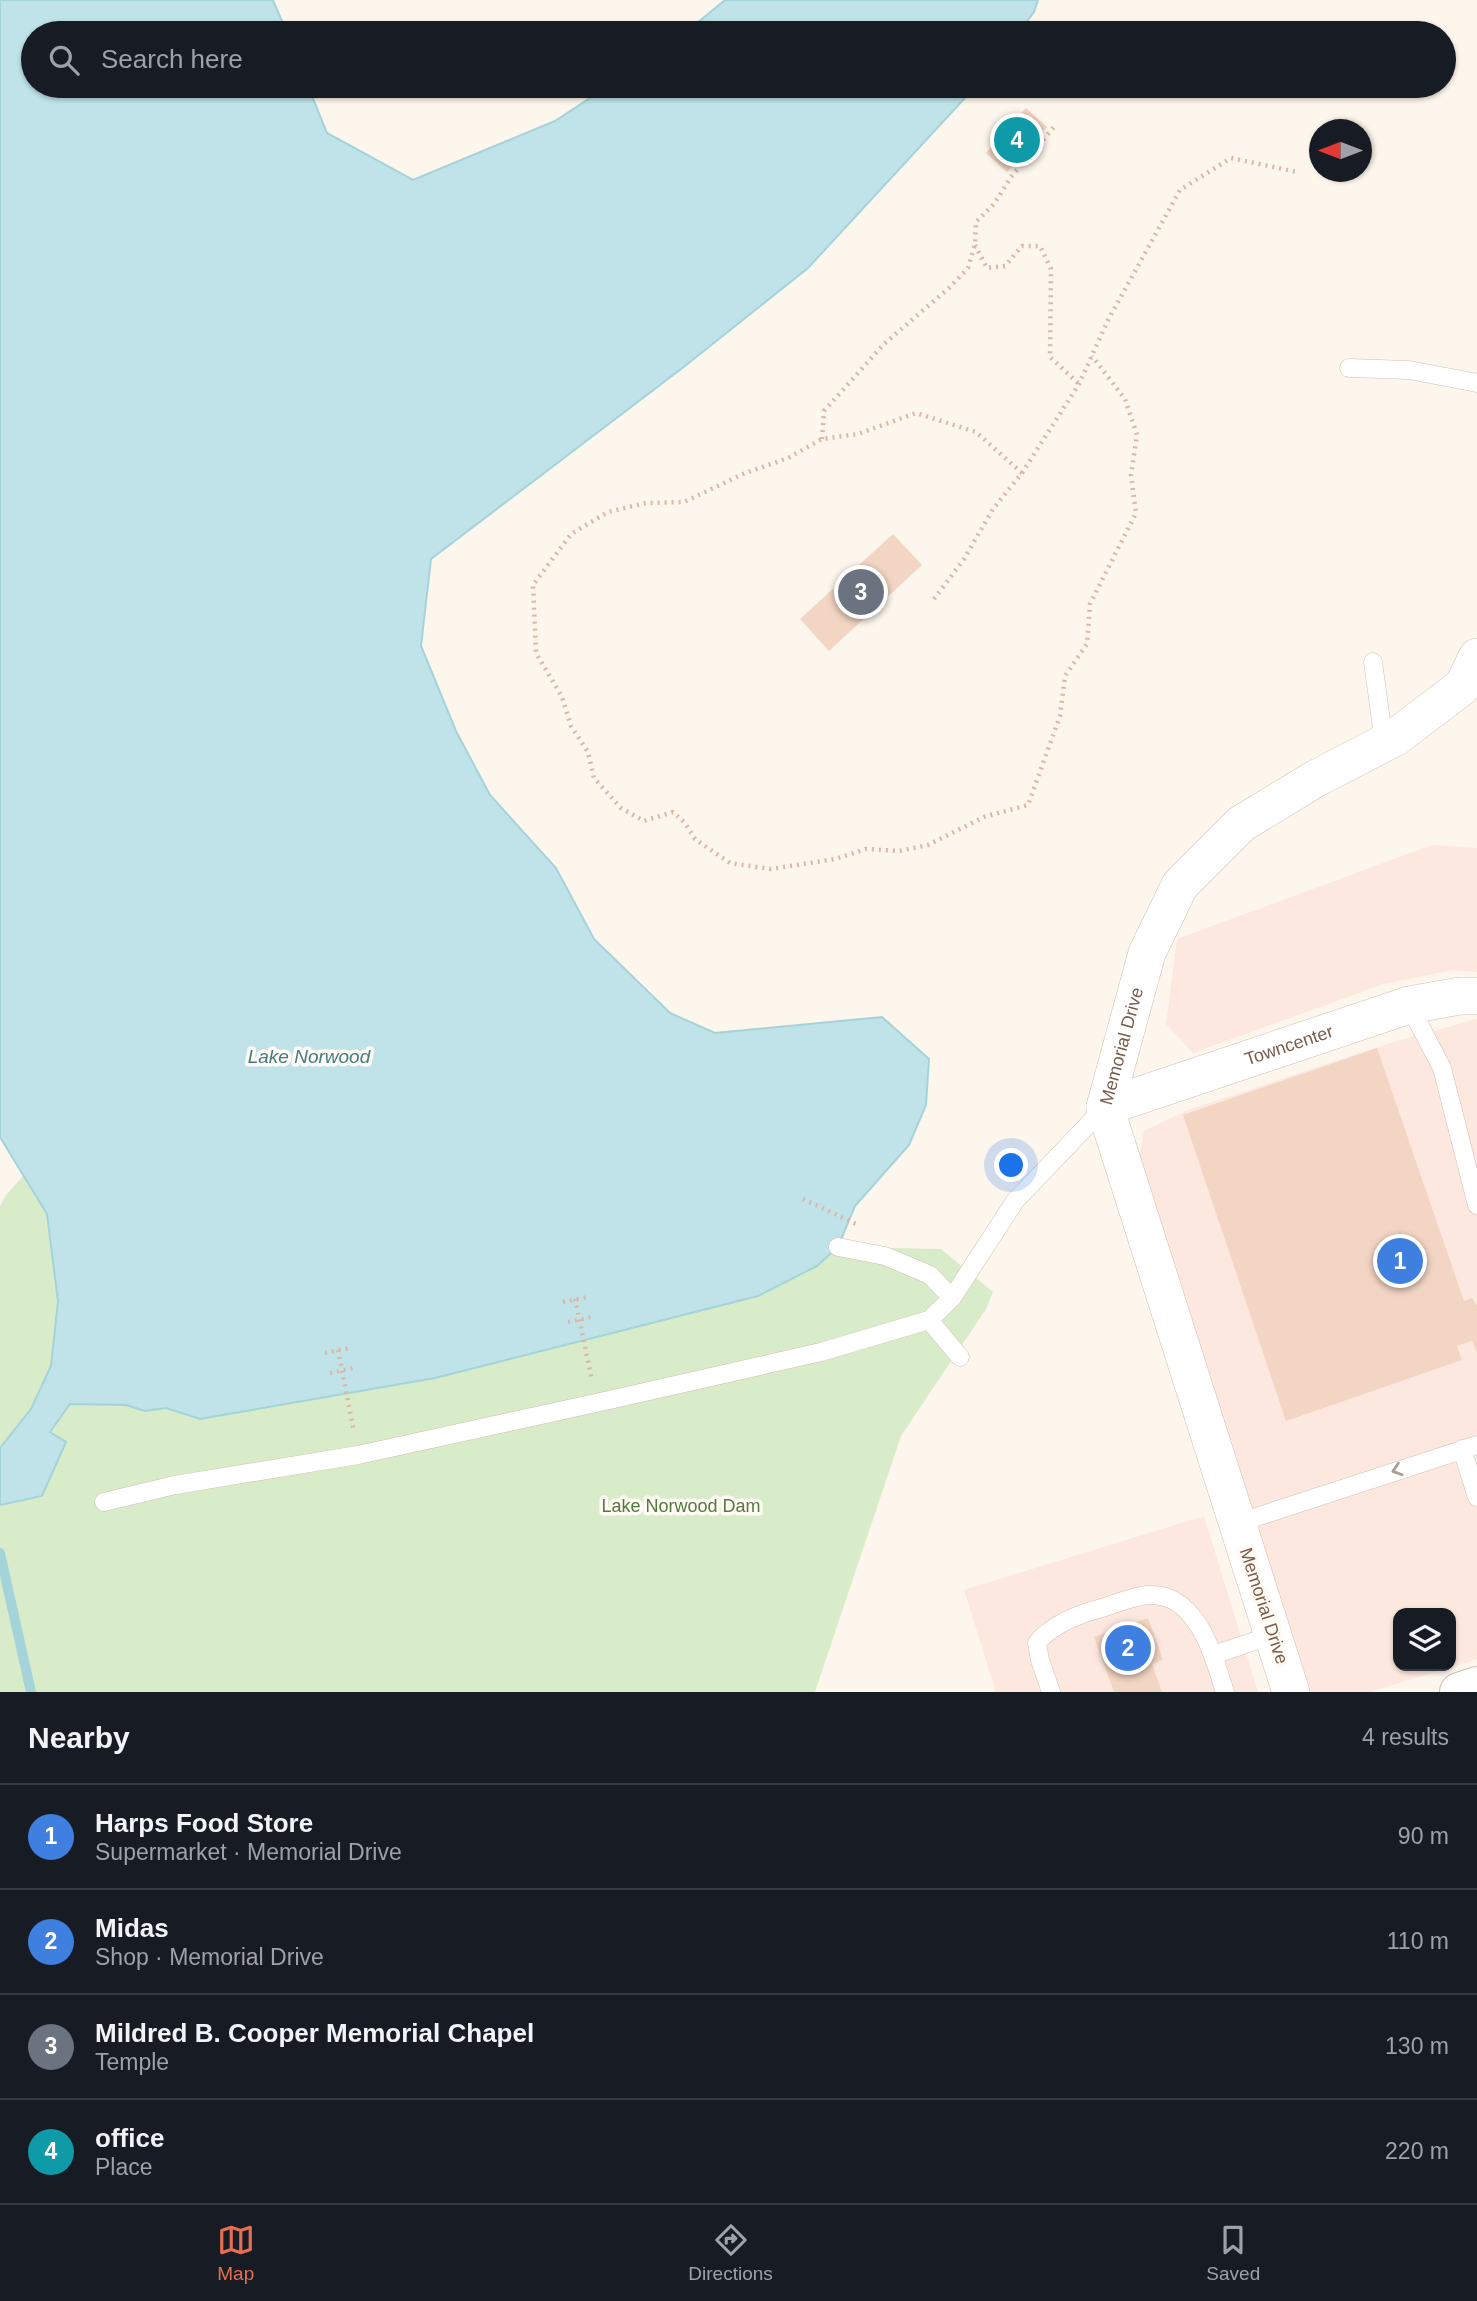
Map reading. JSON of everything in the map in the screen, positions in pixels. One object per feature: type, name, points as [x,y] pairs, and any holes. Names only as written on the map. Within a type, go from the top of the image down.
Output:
[{"type":"street","name":"Memorial Drive","points":[[1291,1692],[1105,1107],[1147,953],[1180,885],[1241,824],[1315,779],[1396,737],[1463,686],[1477,657]]},
{"type":"street","name":"Towncenter","points":[[1105,1107],[1409,1005],[1460,996],[1477,996]]},
{"type":"street","points":[[1459,1692],[1477,1686]]},
{"type":"lane","points":[[1349,368],[1409,370],[1477,383]]},
{"type":"lane","points":[[1373,662],[1384,743]]},
{"type":"lane","points":[[1409,1005],[1441,1068],[1469,1142],[1477,1205]]},
{"type":"lane","points":[[104,1502],[175,1485],[358,1455],[583,1406],[821,1352],[929,1320],[952,1298],[1015,1201],[1105,1107]]},
{"type":"lane","points":[[838,1247],[885,1256],[930,1275],[952,1298]]},
{"type":"lane","points":[[929,1320],[960,1357]]},
{"type":"lane","points":[[1238,1523],[1470,1447],[1477,1497]]},
{"type":"lane","points":[[1051,1692],[1037,1643],[1046,1631],[1093,1611],[1148,1595],[1172,1599],[1189,1611],[1213,1656],[1225,1692]]},
{"type":"lane","points":[[1213,1656],[1273,1635]]},
{"type":"path","points":[[822,439],[824,411],[884,344],[968,268],[975,244],[976,222],[1054,127]]},
{"type":"path","points":[[934,599],[964,559],[993,509],[1022,473],[1079,384],[1108,320],[1180,190],[1231,158],[1297,172]]},
{"type":"path","points":[[975,244],[987,268],[1005,266],[1022,246],[1040,246],[1051,269],[1050,357],[1079,384]]},
{"type":"path","points":[[1022,473],[976,432],[916,413],[858,434],[822,439],[788,458],[743,474],[684,502],[646,503],[608,512],[571,534],[533,585],[536,653],[562,697],[571,726],[588,752],[594,778],[621,808],[644,821],[673,811],[695,839],[730,863],[771,869],[835,859],[866,849],[898,851],[928,845],[984,817],[1028,805],[1060,716],[1065,676],[1087,644],[1090,604],[1136,513],[1131,475],[1137,435],[1125,399],[1092,356]]},
{"type":"path","points":[[803,1199],[856,1224]]},
{"type":"path","points":[[562,1302],[588,1297]]},
{"type":"path","points":[[575,1299],[587,1351]]},
{"type":"path","points":[[568,1322],[591,1317]]},
{"type":"path","points":[[325,1353],[350,1348]]},
{"type":"path","points":[[338,1350],[349,1403]]},
{"type":"path","points":[[330,1373],[354,1368]]},
{"type":"shaded area","points":[[1432,845],[1477,848],[1477,972],[1453,970],[1384,984],[1193,1053],[1166,1024],[1177,939]]},
{"type":"shaded area","points":[[1477,1019],[1477,1659],[1456,1665],[1456,1608],[1393,1608],[1393,1671],[1438,1671],[1370,1692],[1311,1692],[1139,1156],[1144,1131],[1188,1110],[1390,1043]]},
{"type":"shaded area","points":[[1204,1516],[1258,1692],[996,1692],[964,1590]]},
{"type":"green space","points":[[30,1168],[47,1214],[58,1301],[51,1366],[31,1409],[0,1448],[0,1206],[6,1195]]},
{"type":"green space","name":"Lake Norwood Dam","points":[[838,1247],[941,1249],[993,1292],[986,1309],[901,1436],[815,1692],[0,1692],[0,1505],[42,1496],[50,1432],[70,1404],[126,1405],[145,1411],[166,1408],[200,1419],[414,1382],[758,1296]]},
{"type":"water","name":"Lake Norwood","points":[[0,0],[273,0],[282,21],[21,21],[21,98],[313,98],[327,133],[413,180],[555,121],[590,98],[965,98],[808,268],[685,366],[431,559],[421,646],[456,731],[490,795],[556,868],[594,939],[670,1013],[715,1033],[882,1017],[929,1059],[926,1105],[909,1145],[855,1206],[838,1247],[817,1266],[758,1296],[435,1378],[200,1419],[166,1408],[145,1411],[126,1405],[70,1404],[50,1432],[66,1442],[42,1496],[0,1505],[0,1448],[31,1409],[51,1366],[58,1301],[47,1214],[0,1137]]},
{"type":"water","points":[[725,0],[1038,0],[1027,21],[700,21]]},
{"type":"building","points":[[1026,108],[1047,127],[1007,172],[986,153]]},
{"type":"building","points":[[893,534],[922,565],[829,651],[800,619]]},
{"type":"building","points":[[1377,1048],[1464,1301],[1472,1298],[1477,1306],[1477,1353],[1472,1341],[1457,1346],[1462,1360],[1286,1421],[1183,1115]]},
{"type":"building","points":[[1148,1618],[1163,1660],[1152,1664],[1162,1692],[1114,1692],[1094,1637]]},
{"type":"waterway","points":[[0,1553],[31,1692]]},
{"type":"place","name":"office","points":[[1017,140]]},
{"type":"place","name":"Mildred B. Cooper Memorial Chapel","points":[[861,592]]},
{"type":"place","name":"Harps Food Store","points":[[1400,1261]]},
{"type":"place","name":"Midas","points":[[1128,1648]]}]
